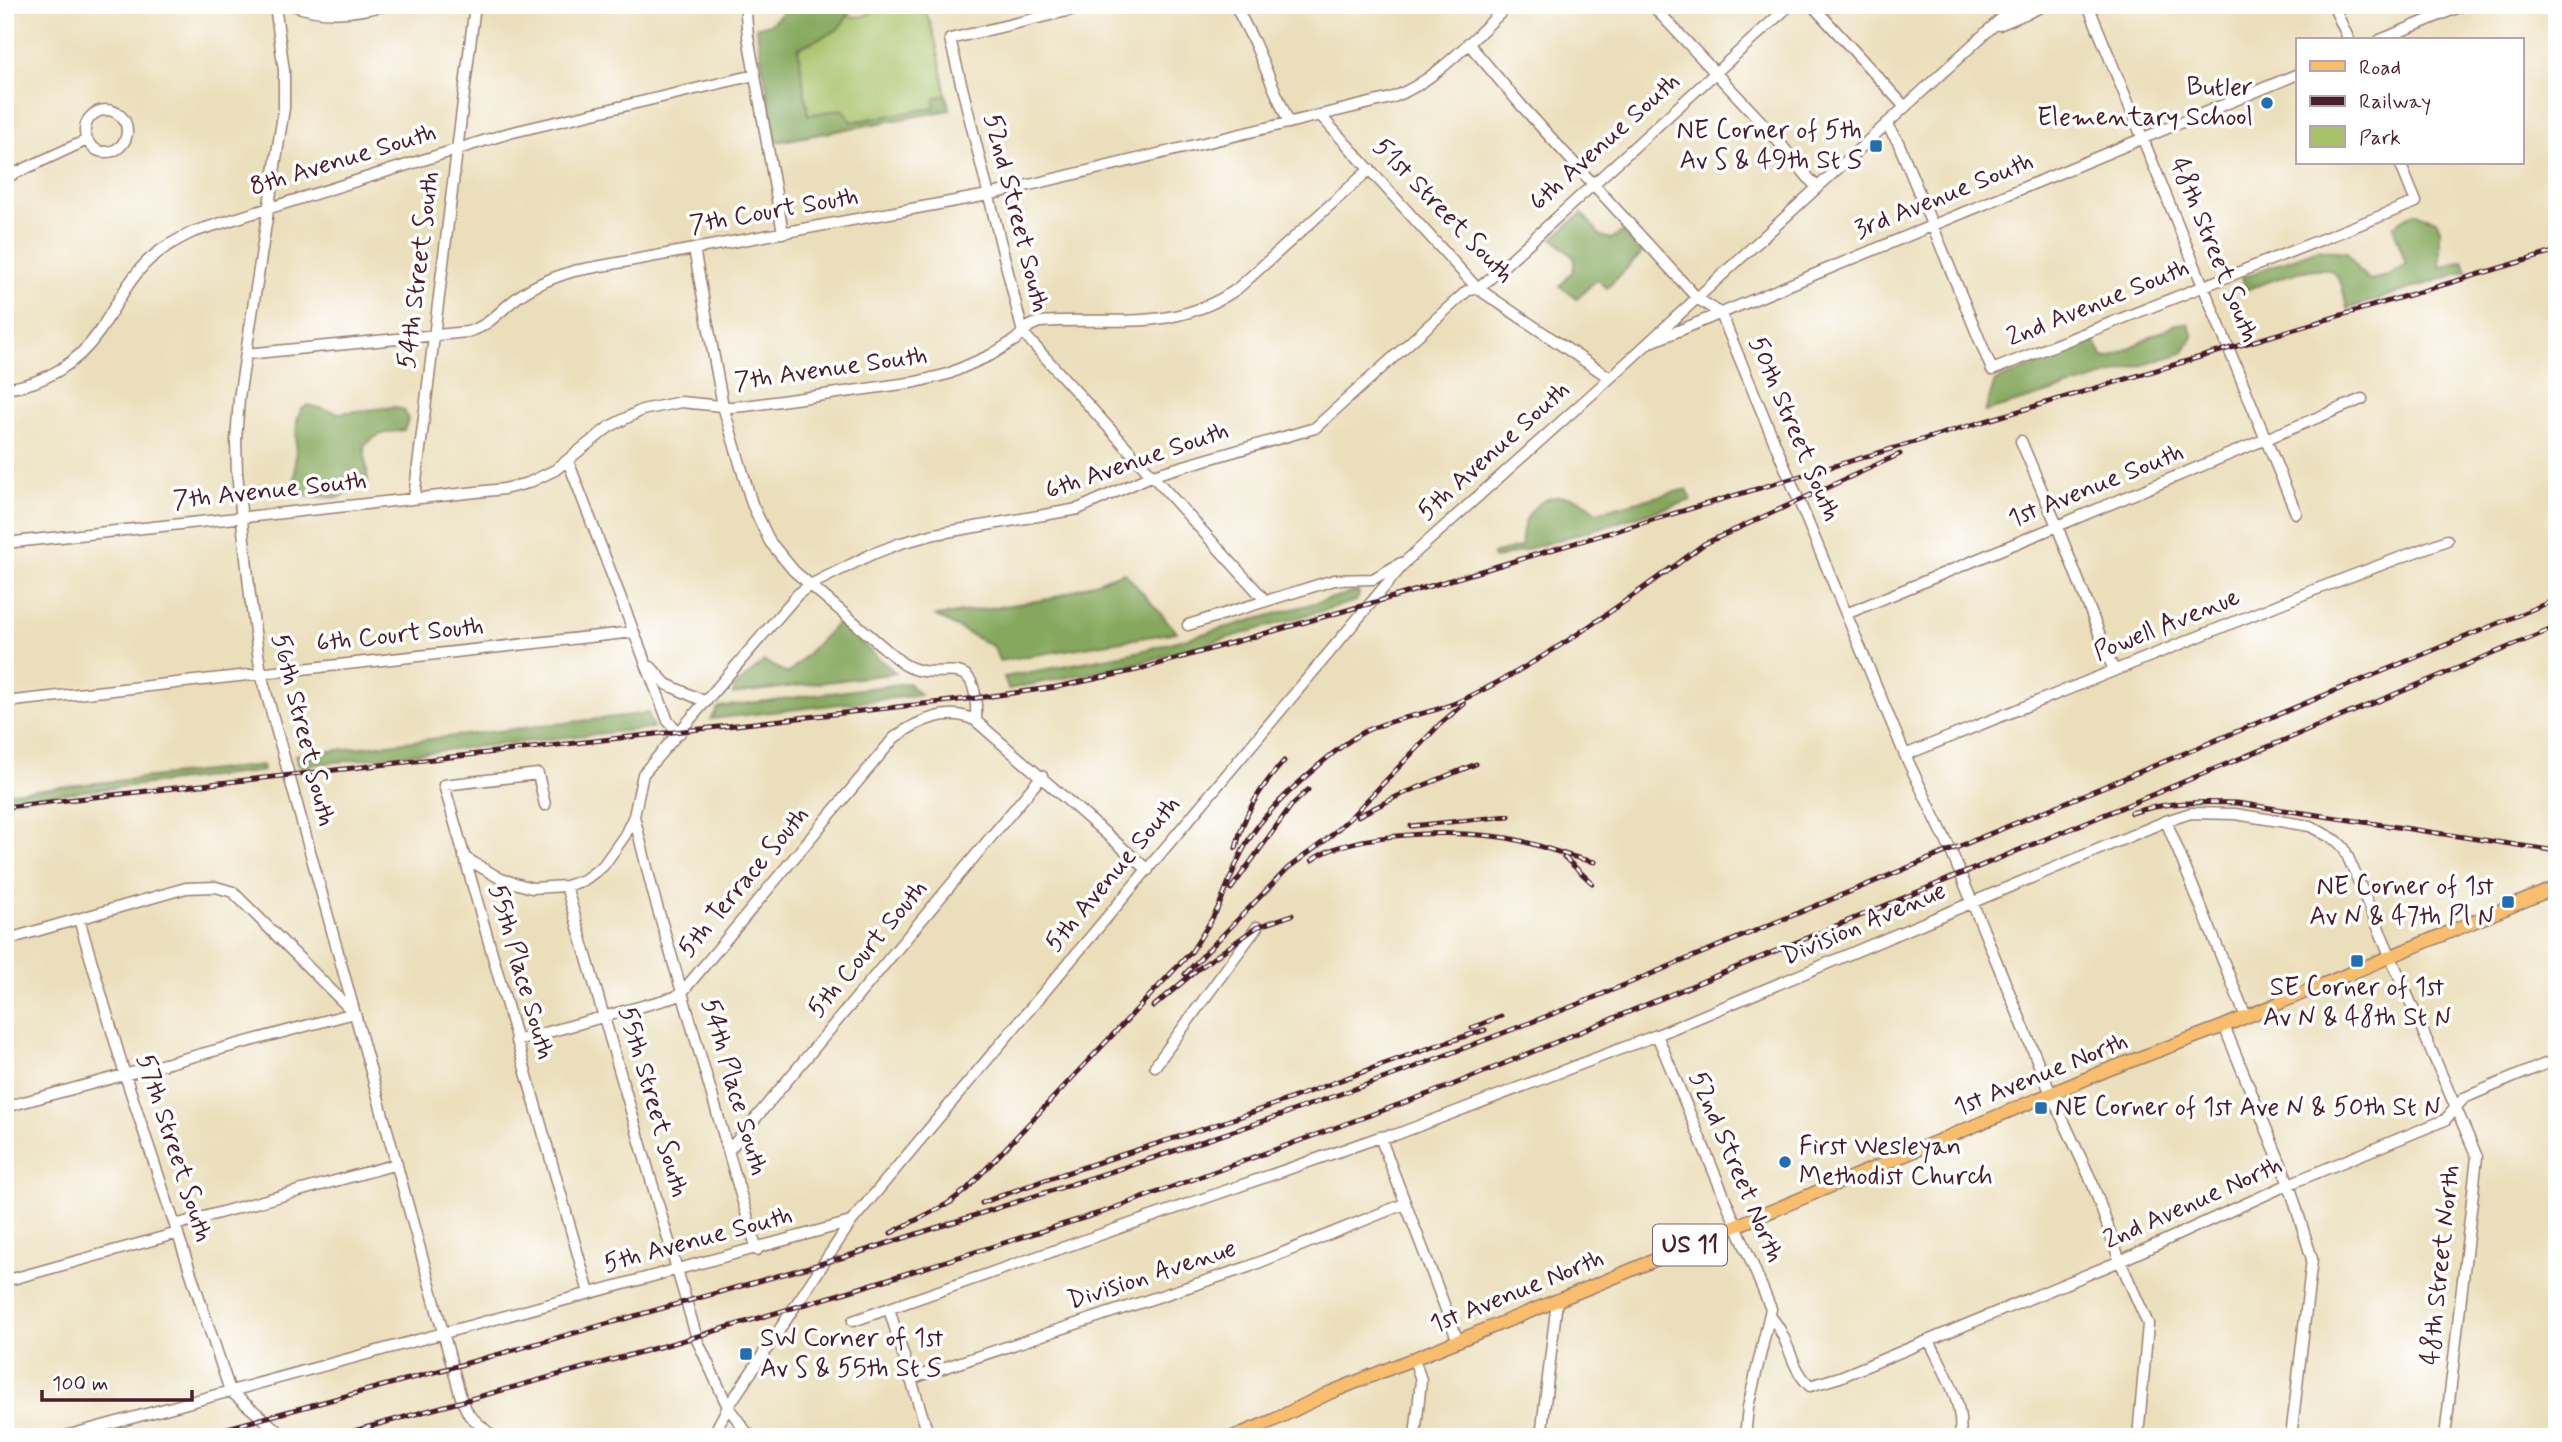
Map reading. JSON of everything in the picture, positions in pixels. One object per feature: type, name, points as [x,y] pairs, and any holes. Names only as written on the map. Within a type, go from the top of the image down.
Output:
[{"type":"main road","name":"1st Avenue North","points":[[1233,1437],[1329,1393],[2557,887]]},
{"type":"street","points":[[5,10],[15,5]]},
{"type":"street","name":"56th Street South","points":[[275,5],[284,71],[284,99],[237,411],[236,441],[250,596],[261,674],[464,1407],[493,1437]]},
{"type":"street","points":[[292,5],[318,13],[339,14],[387,5]]},
{"type":"street","name":"54th Street South","points":[[414,498],[475,5]]},
{"type":"street","points":[[745,5],[783,233]]},
{"type":"street","name":"52nd Street South","points":[[1093,5],[950,39],[1023,333],[1265,600]]},
{"type":"street","points":[[1235,5],[1289,123]]},
{"type":"street","points":[[1320,115],[1391,98],[1410,90],[1428,78],[1509,5]]},
{"type":"street","points":[[1652,5],[1768,129],[1817,188]]},
{"type":"street","name":"6th Avenue South","points":[[464,857],[501,879],[533,888],[566,886],[584,880],[603,866],[625,835],[634,816],[643,774],[797,594],[810,585],[901,543],[934,534],[1066,513],[1153,475],[1315,428],[1467,292],[1477,288],[1790,5]]},
{"type":"street","points":[[1812,5],[1905,107]]},
{"type":"street","name":"5th Avenue South","points":[[62,1437],[677,1269],[757,1250],[851,1222],[1407,560],[1610,378],[2016,5]]},
{"type":"street","points":[[1993,27],[2046,5]]},
{"type":"street","name":"48th Street South","points":[[2088,5],[2296,513]]},
{"type":"street","points":[[2333,5],[2347,38]]},
{"type":"street","points":[[2385,38],[2464,5]]},
{"type":"street","name":"50th Street South","points":[[1468,43],[1697,298],[1721,314],[1905,755],[1973,903],[2051,1094],[2092,1182],[2120,1261],[2148,1324],[2138,1437]]},
{"type":"street","name":"8th Avenue South","points":[[5,389],[41,380],[76,358],[98,333],[137,272],[162,250],[193,232],[531,126],[755,75]]},
{"type":"street","name":"3rd Avenue South","points":[[1647,344],[2296,75]]},
{"type":"street","name":"7th Court South","points":[[246,354],[434,336],[478,329],[526,291],[561,275],[988,195],[1320,115]]},
{"type":"street","name":"51st Street South","points":[[1320,115],[1477,288],[1610,378]]},
{"type":"street","points":[[1886,124],[1898,142],[1932,226]]},
{"type":"street","points":[[5,178],[87,140]]},
{"type":"street","name":"2nd Avenue South","points":[[1932,226],[1992,370],[2416,202],[2400,164]]},
{"type":"street","name":"7th Avenue South","points":[[5,543],[516,486],[542,477],[568,461],[617,421],[642,410],[681,402],[745,406],[932,378],[978,362],[1039,322],[1155,320],[1201,309],[1237,289],[1370,169]]},
{"type":"street","points":[[694,249],[723,406],[752,504],[770,542],[794,571],[908,666],[920,671],[951,670],[965,675],[974,685],[977,698],[976,721],[1148,870]]},
{"type":"street","name":"1st Avenue South","points":[[1846,614],[2362,399]]},
{"type":"street","points":[[2021,441],[2115,671]]},
{"type":"street","points":[[568,461],[668,721],[680,733]]},
{"type":"street","name":"Powell Avenue","points":[[1905,755],[2309,592],[2447,540]]},
{"type":"street","points":[[1188,625],[1334,580],[1373,579],[1407,560]]},
{"type":"street","name":"6th Court South","points":[[5,702],[634,632]]},
{"type":"street","points":[[645,661],[666,684],[706,702]]},
{"type":"street","name":"5th Terrace South","points":[[516,1041],[676,997],[894,738],[912,725],[939,716],[957,713],[976,721]]},
{"type":"street","name":"55th Place South","points":[[545,805],[538,774],[444,785],[589,1293]]},
{"type":"street","name":"5th Court South","points":[[729,1150],[1042,776]]},
{"type":"street","name":"Division Avenue","points":[[853,1321],[1380,1137],[1395,1135],[1657,1035],[2166,821],[2191,813],[2235,814],[2310,826],[2344,848],[2353,871]]},
{"type":"street","name":"54th Place South","points":[[634,816],[757,1250]]},
{"type":"street","points":[[2166,821],[2246,1017]]},
{"type":"street","name":"48th Street North","points":[[2353,871],[2477,1157],[2445,1437]]},
{"type":"street","name":"55th Street South","points":[[566,886],[698,1342],[728,1407],[750,1437]]},
{"type":"street","points":[[5,940],[186,888],[216,887],[233,892],[354,1013],[5,1108]]},
{"type":"street","name":"57th Street South","points":[[79,919],[125,1075],[230,1391]]},
{"type":"street","points":[[1156,1066],[1257,927]]},
{"type":"street","points":[[2224,1026],[2289,1184],[2312,1259],[2291,1437]]},
{"type":"street","name":"52nd Street North","points":[[1657,1035],[1771,1309],[1771,1317],[1780,1327],[1801,1378],[1810,1386],[1840,1377]]},
{"type":"street","name":"2nd Avenue North","points":[[1840,1377],[2120,1261],[2289,1184],[2445,1120],[2463,1098],[2557,1059]]},
{"type":"street","points":[[1380,1137],[1458,1342]]},
{"type":"street","points":[[5,1281],[397,1164]]},
{"type":"street","name":"Division Avenue","points":[[910,1379],[1248,1267],[1404,1204]]},
{"type":"street","points":[[712,1437],[728,1407],[851,1222]]},
{"type":"street","points":[[1541,1437],[1557,1301]]},
{"type":"street","points":[[889,1309],[929,1437]]},
{"type":"street","points":[[1745,1437],[1748,1407],[1771,1317]]},
{"type":"street","points":[[1929,1340],[1958,1402],[1962,1420],[1960,1437]]},
{"type":"street","points":[[1413,1359],[1421,1380],[1415,1437]]},
{"type":"street","points":[[230,1391],[285,1437]]},
{"type":"green space","points":[[792,5],[846,5],[852,10],[837,30],[798,48],[808,115],[842,109],[852,122],[934,108],[935,98],[946,95],[950,110],[776,142],[756,27],[770,24]]},
{"type":"green space","points":[[890,5],[922,5],[935,37],[946,95],[935,98],[935,108],[852,122],[842,109],[808,115],[798,48],[837,30],[847,17],[863,16]]},
{"type":"green space","points":[[1582,213],[1601,236],[1611,239],[1624,231],[1644,251],[1607,288],[1597,279],[1577,299],[1560,286],[1573,271],[1575,259],[1553,238]]},
{"type":"green space","points":[[2414,213],[2436,220],[2440,229],[2440,267],[2463,261],[2467,271],[2347,309],[2339,279],[2326,269],[2291,274],[2246,290],[2242,277],[2318,249],[2347,252],[2358,270],[2370,280],[2387,276],[2406,264],[2393,226]]},
{"type":"green space","points":[[2188,323],[2193,337],[2183,353],[1985,412],[1995,381],[2095,342],[2103,357],[2110,358],[2176,324]]},
{"type":"green space","points":[[308,405],[339,413],[394,407],[404,410],[408,420],[404,430],[377,436],[364,447],[368,482],[338,498],[294,495],[297,421],[301,410]]},
{"type":"green space","points":[[1687,489],[1692,500],[1494,559],[1493,554],[1522,546],[1522,534],[1529,514],[1545,500],[1554,497],[1578,499],[1596,512]]},
{"type":"green space","points":[[1124,572],[1177,632],[999,661],[994,647],[936,616],[1050,599]]},
{"type":"green space","points":[[1358,591],[1356,601],[1144,662],[1008,689],[1004,677],[1137,652]]},
{"type":"green space","points":[[837,623],[896,673],[733,694],[735,687],[764,661],[788,674]]},
{"type":"green space","points":[[908,683],[920,695],[711,719],[719,707]]},
{"type":"green space","points":[[648,713],[653,728],[299,766],[295,755]]},
{"type":"green space","points":[[262,765],[263,771],[5,800],[5,793]]},
{"type":"railway","points":[[5,807],[977,698],[1057,687],[1137,670],[1400,595],[2557,251]]},
{"type":"railway","points":[[1664,574],[1704,544],[1900,454]]},
{"type":"railway","points":[[946,1205],[967,1189],[1192,951],[1216,912],[1250,838],[1274,807],[1315,768],[1345,744],[1370,729],[1460,701],[1516,672],[1595,622],[1671,568]]},
{"type":"railway","points":[[194,1437],[848,1256],[1281,1115],[1581,1003],[2557,599]]},
{"type":"railway","points":[[332,1437],[681,1341],[1106,1211],[1450,1086],[2557,627]]},
{"type":"railway","points":[[1185,974],[1288,868],[1326,840],[1353,815],[1440,724],[1464,704]]},
{"type":"railway","points":[[1236,848],[1254,801],[1284,761]]},
{"type":"railway","points":[[1358,816],[1400,795],[1476,764]]},
{"type":"railway","points":[[1231,889],[1291,806],[1308,790]]},
{"type":"railway","points":[[2131,813],[2171,804],[2237,803],[2557,851]]},
{"type":"railway","points":[[1411,826],[1509,816]]},
{"type":"railway","points":[[1312,860],[1331,850],[1382,838],[1470,834],[1517,840],[1595,862]]},
{"type":"railway","points":[[1564,857],[1592,883]]},
{"type":"railway","points":[[1153,1007],[1198,969],[1257,927],[1292,915]]},
{"type":"railway","points":[[1472,1028],[1501,1016]]},
{"type":"railway","points":[[982,1203],[1257,1111],[1485,1030]]},
{"type":"railway","points":[[891,1233],[953,1201]]},
{"type":"place","name":"Butler Elementary School","points":[[2267,103]]},
{"type":"place","name":"NE Corner of 5th Av S & 49th St S","points":[[1876,146]]},
{"type":"place","name":"NE Corner of 1st Av N & 47th Pl N","points":[[2508,902]]},
{"type":"place","name":"SE Corner of 1st Av N & 48th St N","points":[[2357,961]]},
{"type":"place","name":"NE Corner of 1st Ave N & 50th St N","points":[[2041,1108]]},
{"type":"place","name":"First Wesleyan Methodist Church","points":[[1785,1162]]},
{"type":"place","name":"SW Corner of 1st Av S & 55th St S","points":[[746,1354]]}]
